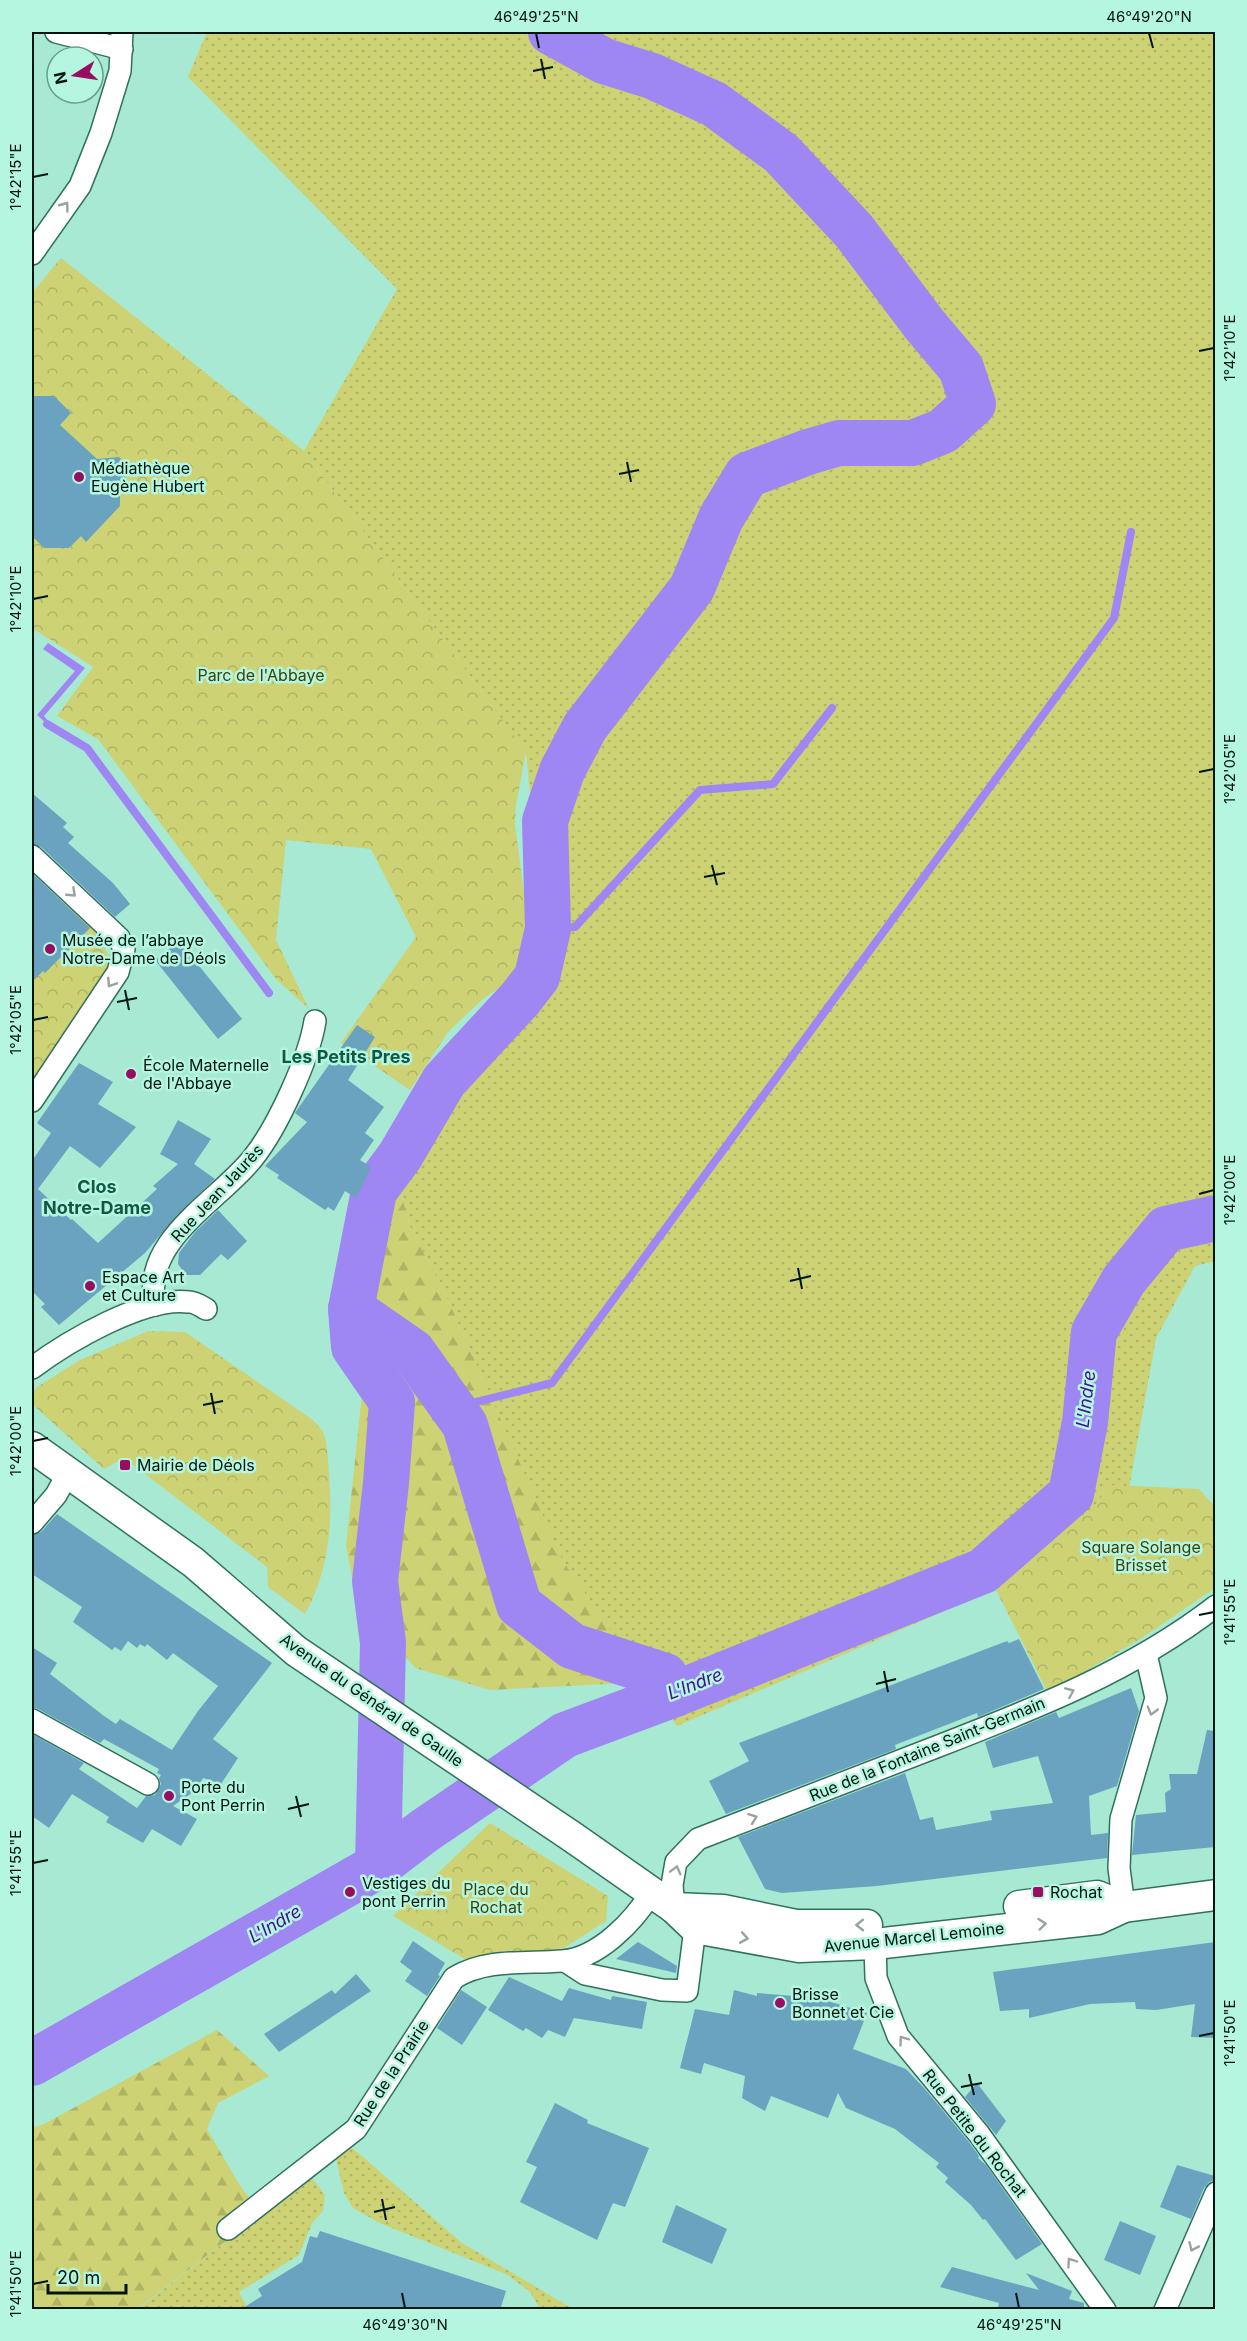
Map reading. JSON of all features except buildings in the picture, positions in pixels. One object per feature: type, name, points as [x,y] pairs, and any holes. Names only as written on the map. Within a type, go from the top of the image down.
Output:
[{"type":"main road","name":"Avenue du Général de Gaulle","points":[[32,1447],[193,1562],[296,1651],[663,1900]]},
{"type":"main road","name":"Avenue Marcel Lemoine","points":[[695,1928],[799,1947],[874,1944],[1098,1919],[1124,1907],[1215,1895]]},
{"type":"main road","name":"Avenue Marcel Lemoine","points":[[663,1900],[796,1925],[867,1925],[1097,1896],[1124,1907]]},
{"type":"main road","points":[[663,1900],[695,1928]]},
{"type":"street","points":[[32,254],[80,186],[101,133],[120,71],[122,40],[56,32]]},
{"type":"street","points":[[32,856],[119,938],[124,949],[118,972],[32,1101]]},
{"type":"street","name":"Rue Jean Jaurès","points":[[155,1305],[152,1289],[155,1271],[166,1248],[182,1227],[252,1160],[269,1135],[310,1048],[315,1021]]},
{"type":"street","points":[[32,1368],[56,1350],[88,1332],[155,1305],[177,1301],[192,1302],[207,1309]]},
{"type":"street","points":[[32,1523],[56,1495],[68,1473]]},
{"type":"street","name":"Rue de la Fontaine Saint-Germain","points":[[663,1900],[672,1885],[676,1862],[698,1839],[1009,1719],[1104,1678],[1146,1654],[1215,1606]]},
{"type":"street","points":[[1124,1907],[1119,1868],[1121,1819],[1156,1698],[1146,1654]]},
{"type":"street","points":[[32,1720],[148,1784]]},
{"type":"street","name":"Rue de la Prairie","points":[[228,2229],[356,2129],[453,1978],[474,1969],[509,1962],[565,1961],[602,1946],[639,1912],[663,1900]]},
{"type":"street","name":"Rue de la Prairie","points":[[565,1961],[585,1974],[662,1990],[687,1991],[695,1928]]},
{"type":"street","name":"Rue Petite du Rochat","points":[[874,1944],[876,1978],[898,2036],[979,2134],[1105,2310]]},
{"type":"street","points":[[1165,2310],[1215,2193]]},
{"type":"green space","points":[[207,32],[1215,32],[1215,1261],[1195,1266],[1156,1338],[1129,1489],[1028,1575],[677,1726],[563,1562],[449,1302],[410,1226],[388,1147],[548,980],[526,752],[304,451],[397,289],[188,77]]},
{"type":"green space","name":"Parc de l'Abbaye","points":[[61,258],[304,451],[526,752],[516,805],[515,825],[528,924],[522,972],[483,999],[448,1032],[410,1090],[341,1043],[416,937],[371,849],[286,840],[276,940],[309,1009],[276,979],[98,739],[57,716],[93,667],[32,628],[32,293]]},
{"type":"green space","points":[[32,883],[59,908],[67,901],[92,926],[111,959],[97,991],[32,1088]]},
{"type":"green space","points":[[388,1147],[410,1226],[449,1302],[563,1561],[646,1682],[490,1690],[415,1668],[356,1596],[346,1546]]},
{"type":"green space","points":[[148,1331],[185,1332],[313,1420],[323,1432],[330,1493],[328,1546],[319,1581],[305,1614],[268,1587],[267,1567],[124,1458],[104,1469],[32,1404],[32,1395],[37,1387],[80,1360]]},
{"type":"green space","name":"Square Solange Brisset","points":[[1110,1485],[1199,1489],[1215,1507],[1215,1588],[1142,1638],[1048,1693],[992,1582],[1094,1507]]},
{"type":"green space","name":"Place du Rochat","points":[[490,1823],[608,1896],[606,1921],[564,1948],[468,1961],[393,1916]]},
{"type":"green space","points":[[217,2030],[269,2076],[218,2103],[207,2129],[239,2184],[261,2214],[137,2309],[32,2310],[32,2128],[44,2124]]},
{"type":"green space","points":[[349,2145],[462,2243],[573,2309],[540,2309],[530,2292],[508,2275],[380,2223],[353,2208],[344,2193],[335,2155]]},
{"type":"green space","points":[[312,2178],[325,2195],[323,2211],[312,2223],[299,2255],[239,2292],[248,2309],[137,2310],[261,2214]]},
{"type":"shaded area","points":[[48,643],[85,668],[44,716],[49,722],[47,724],[37,715],[75,671],[43,649]]},
{"type":"waterway","points":[[378,1866],[383,1643],[375,1581],[392,1402],[354,1347],[351,1309],[374,1191],[400,1156],[444,1081],[520,999],[537,977],[548,929],[545,821],[562,771],[585,727],[692,588],[721,518],[747,475],[839,443],[913,443],[943,431],[973,404],[961,368],[924,324],[854,231],[781,153],[714,104],[652,76],[604,61],[551,32]]},
{"type":"waterway","points":[[452,1408],[552,1383],[1114,618],[1131,532]]},
{"type":"waterway","points":[[548,929],[575,927],[700,790],[773,784],[832,708]]},
{"type":"waterway","points":[[47,724],[87,748],[269,993]]},
{"type":"waterway","name":"L'Indre","points":[[32,2063],[378,1866],[424,1831],[565,1735],[675,1694],[983,1571],[1071,1494],[1085,1422],[1094,1332],[1124,1280],[1166,1229],[1216,1218]]},
{"type":"waterway","points":[[351,1309],[413,1352],[465,1425],[519,1605],[572,1646],[665,1676],[675,1694]]},
{"type":"place","name":"Médiathèque Eugène Hubert","points":[[79,477]]},
{"type":"place","name":"Musée de l’abbaye Notre-Dame de Déols","points":[[50,949]]},
{"type":"place","name":"École Maternelle de l'Abbaye","points":[[131,1074]]},
{"type":"place","name":"Espace Art et Culture","points":[[90,1286]]},
{"type":"place","name":"Mairie de Déols","points":[[125,1465]]},
{"type":"place","name":"Porte du Pont Perrin","points":[[169,1796]]},
{"type":"place","name":"Vestiges du pont Perrin","points":[[350,1892]]},
{"type":"place","name":"Rochat","points":[[1038,1892]]},
{"type":"place","name":"Brisse Bonnet et Cie","points":[[780,2003]]},
{"type":"district","name":"Les Petits Pres","points":[[346,1057]]},
{"type":"district","name":"Clos Notre-Dame","points":[[97,1197]]}]
